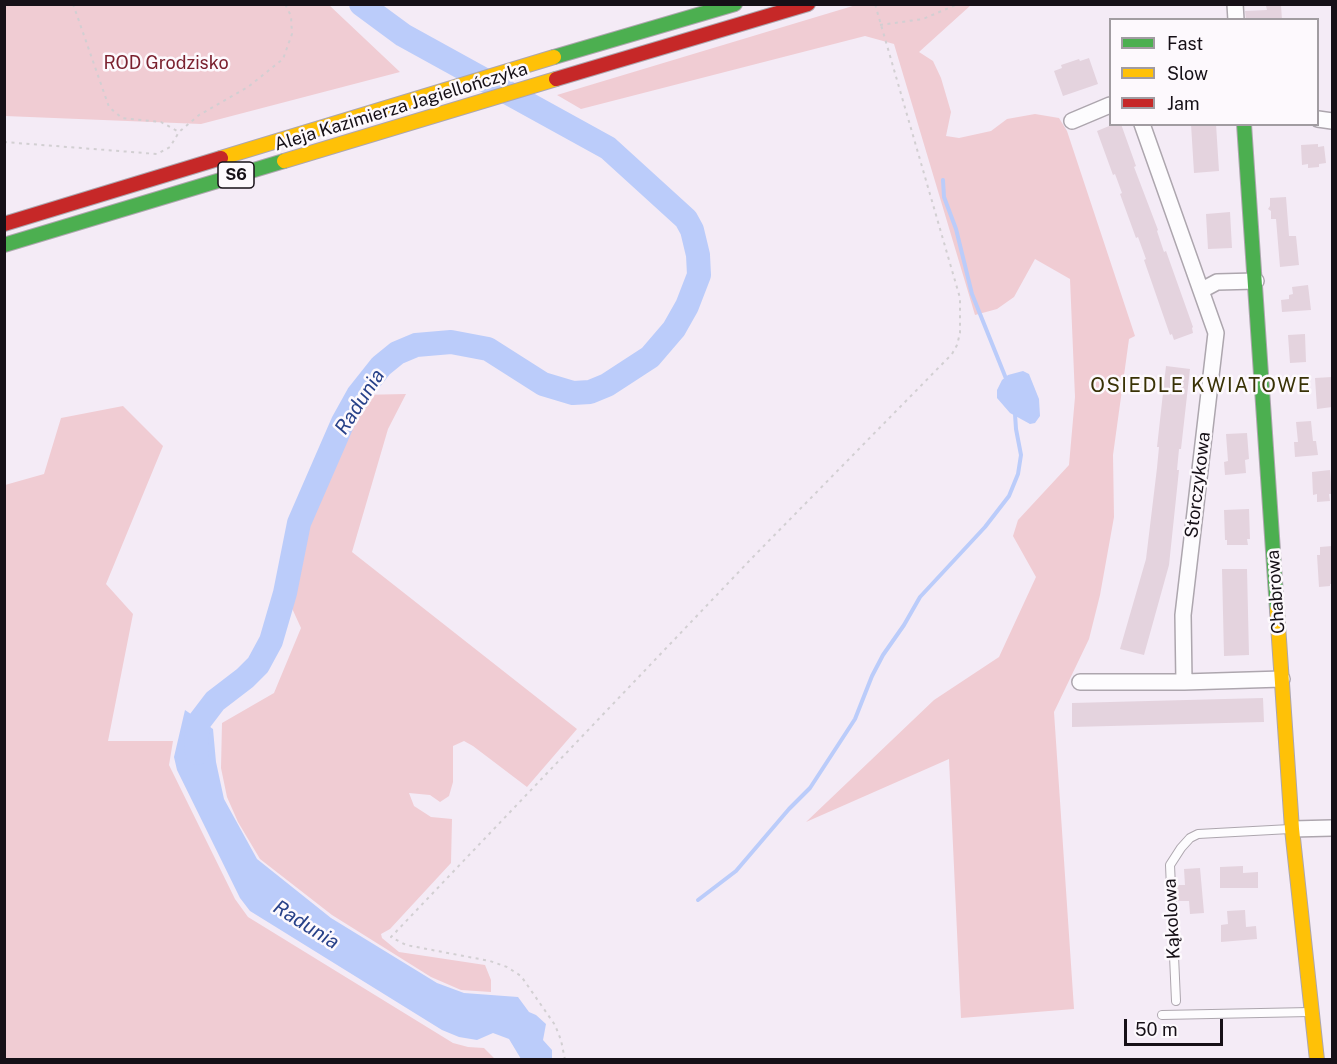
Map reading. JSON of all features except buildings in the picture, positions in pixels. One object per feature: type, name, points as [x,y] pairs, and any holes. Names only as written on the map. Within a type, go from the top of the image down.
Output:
[{"type":"main road","name":"Aleja Kazimierza Jagiellończyka","points":[[4,224],[442,90],[735,4]]},
{"type":"main road","name":"Aleja Kazimierza Jagiellończyka","points":[[4,245],[808,4]]},
{"type":"main road","name":"Chabrowa","points":[[1244,126],[1292,829],[1317,1059]]},
{"type":"street","points":[[1072,121],[1109,105]]},
{"type":"street","name":"Storczykowa","points":[[1143,126],[1216,333],[1183,615],[1184,682]]},
{"type":"street","points":[[1202,290],[1216,282],[1256,281]]},
{"type":"street","points":[[1080,682],[1184,682],[1282,678]]},
{"type":"street","points":[[1292,829],[1332,828]]},
{"type":"lane","name":"Kąkolowa","points":[[1176,1001],[1170,865],[1180,848],[1198,834],[1292,829]]},
{"type":"lane","points":[[1162,1016],[1312,1012]]},
{"type":"path","points":[[73,4],[109,107],[122,118],[161,122],[179,132]]},
{"type":"path","points":[[4,142],[157,154],[170,147],[179,132],[199,115],[248,87],[283,59],[292,34],[291,16],[285,4]]},
{"type":"path","points":[[565,1059],[555,1025],[521,976],[507,967],[490,961],[406,945],[391,938],[752,558],[952,354],[957,345],[960,333],[960,298],[875,4]]},
{"type":"path","points":[[880,25],[923,19],[958,4]]},
{"type":"green space","name":"ROD Grodzisko","points":[[5,4],[329,5],[400,72],[201,124],[5,116]]},
{"type":"green space","points":[[856,5],[971,5],[919,52],[933,61],[941,78],[951,112],[946,136],[959,138],[991,131],[1007,119],[1035,114],[1059,118],[1067,131],[1135,336],[1129,339],[1113,455],[1114,517],[1100,595],[1089,639],[1054,712],[1074,1009],[961,1018],[949,759],[806,822],[934,700],[999,657],[1036,577],[1013,536],[1018,520],[1069,465],[1075,397],[1070,279],[1035,259],[1014,297],[997,309],[975,315],[894,44],[865,36],[581,109],[557,95]]},
{"type":"green space","points":[[406,394],[388,429],[352,552],[577,729],[527,787],[464,741],[453,746],[453,782],[449,796],[440,802],[430,795],[409,793],[414,806],[431,817],[452,819],[451,863],[390,929],[381,934],[382,938],[399,952],[485,965],[491,980],[491,992],[461,990],[431,977],[332,915],[260,859],[238,822],[227,797],[221,768],[222,723],[274,693],[301,628],[285,593],[299,523],[343,422],[358,395]]},
{"type":"green space","points":[[123,406],[163,446],[106,584],[133,614],[108,741],[173,741],[169,765],[235,899],[248,917],[453,1043],[484,1048],[495,1059],[5,1059],[5,485],[44,474],[61,418]]},
{"type":"water","points":[[1023,371],[1029,374],[1039,399],[1040,416],[1035,423],[1030,424],[1010,413],[997,398],[997,390],[1002,380],[1008,375]]},
{"type":"water","points":[[185,710],[213,729],[216,762],[224,799],[257,859],[331,918],[437,983],[464,993],[518,997],[529,1012],[546,1024],[543,1040],[552,1050],[552,1059],[521,1059],[509,1039],[493,1033],[477,1040],[459,1037],[442,1030],[250,911],[240,898],[177,770],[174,757]]},
{"type":"waterway","name":"Radunia","points":[[197,753],[199,722],[215,701],[258,665],[271,641],[285,593],[299,523],[343,422],[358,395],[381,366],[397,353],[416,345],[451,342],[488,349],[543,384],[573,393],[590,392],[607,385],[650,357],[674,329],[687,306],[699,275],[698,255],[692,230],[686,219],[608,148],[403,35],[361,4]]},
{"type":"waterway","points":[[943,180],[944,197],[956,229],[972,294],[1007,381]]},
{"type":"waterway","points":[[698,900],[736,871],[810,788],[855,719],[883,655],[920,597],[985,527],[1009,496],[1018,474],[1021,455],[1015,414]]},
{"type":"traffic: fast","points":[[554,57],[735,4]]},
{"type":"traffic: fast","points":[[1244,126],[1277,610]]},
{"type":"traffic: fast","points":[[4,245],[284,161]]},
{"type":"traffic: slow","points":[[221,158],[554,57]]},
{"type":"traffic: slow","points":[[284,161],[556,79]]},
{"type":"traffic: slow","points":[[1277,610],[1292,829],[1317,1060]]},
{"type":"traffic: jam","points":[[556,79],[808,4]]},
{"type":"traffic: jam","points":[[4,224],[221,158]]},
{"type":"district","name":"OSIEDLE KWIATOWE","points":[[1201,386]]}]
